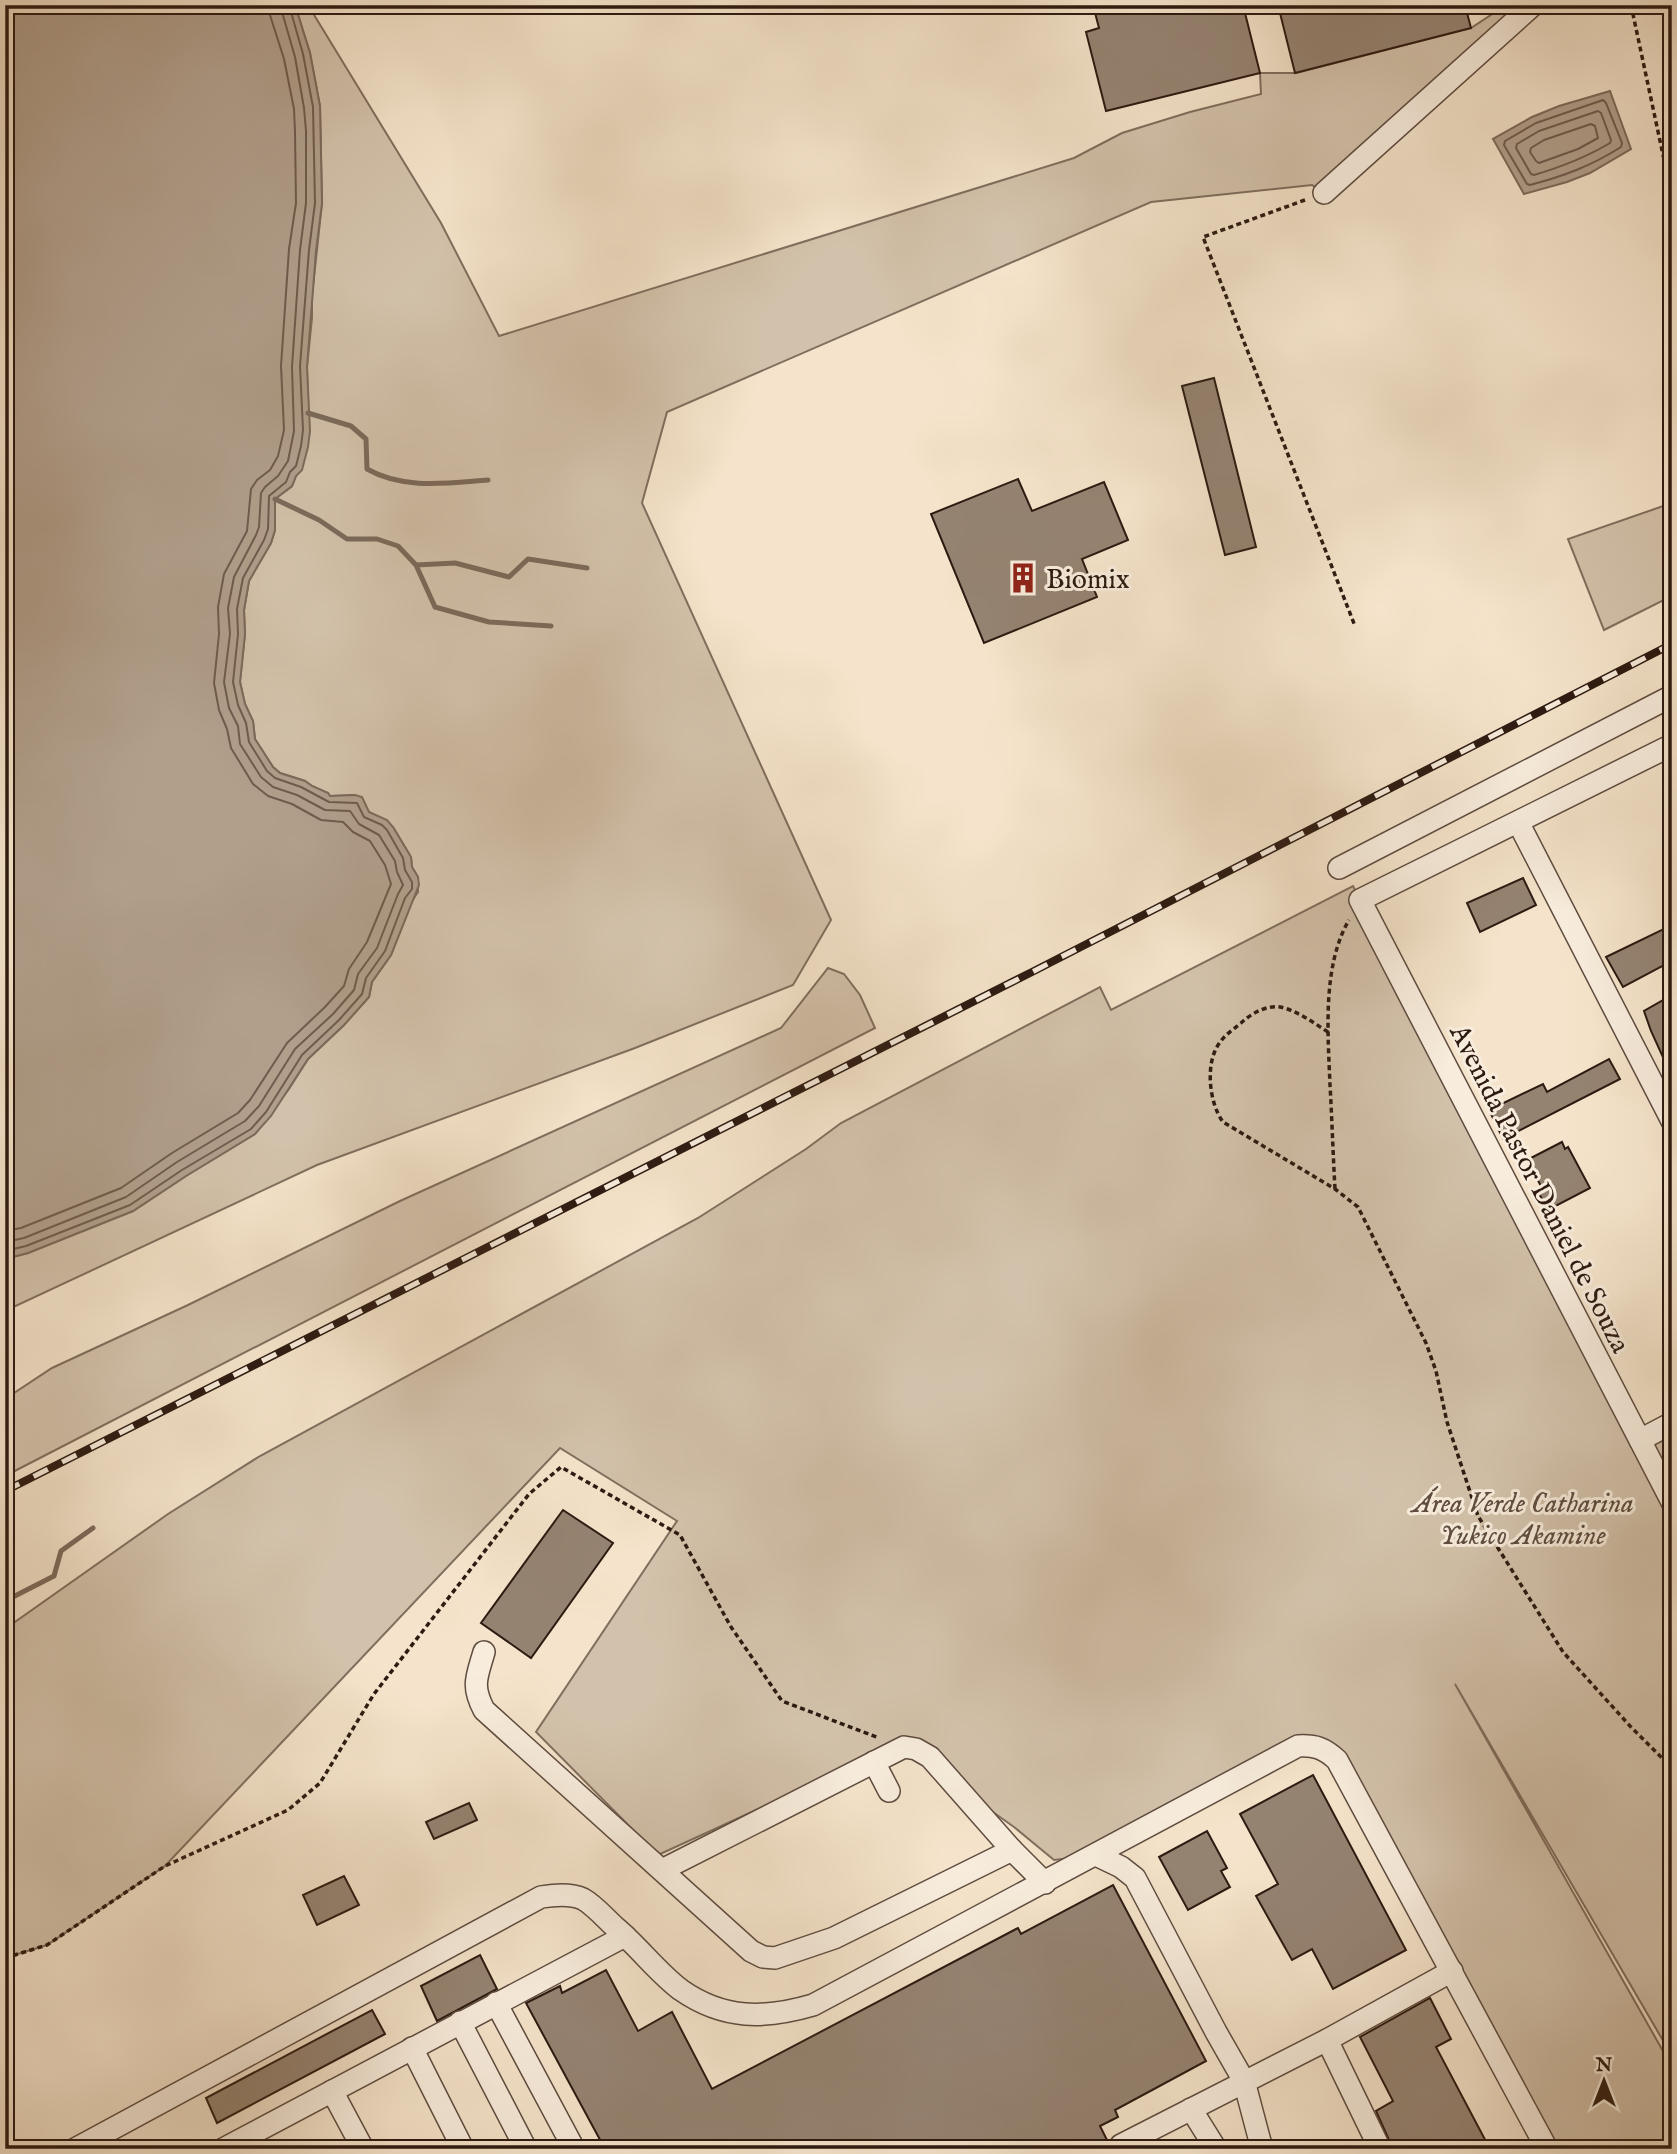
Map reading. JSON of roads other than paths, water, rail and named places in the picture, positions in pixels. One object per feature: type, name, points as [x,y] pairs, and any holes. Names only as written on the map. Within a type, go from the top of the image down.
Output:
[{"type":"street","points":[[1324,193],[1533,5]]},
{"type":"street","points":[[1339,868],[1672,696]]},
{"type":"street","points":[[1672,745],[1518,822],[1672,1121]]},
{"type":"street","name":"Avenida Pastor Daniel de Souza","points":[[1518,822],[1360,900],[1640,1440],[1664,1468],[1672,1502]]},
{"type":"street","points":[[1640,1440],[1672,1423]]},
{"type":"street","points":[[485,1651],[475,1685],[477,1698],[484,1710],[751,1951],[764,1957],[775,1958],[834,1938],[1012,1850]]},
{"type":"street","points":[[75,2149],[106,2142],[541,1897],[560,1894],[583,1899],[679,1989],[705,2004],[727,2012],[756,2015],[784,2013],[813,2005],[1298,1746],[1313,1745],[1328,1752],[1336,1760],[1547,2149]]},
{"type":"street","points":[[662,1870],[904,1748],[916,1749],[930,1757],[1012,1850],[1045,1883]]},
{"type":"street","points":[[874,1762],[889,1791]]},
{"type":"street","points":[[1096,1855],[1121,1867],[1135,1878],[1244,2081],[1262,2149]]},
{"type":"street","points":[[223,2149],[625,1936]]},
{"type":"street","points":[[1121,2145],[1327,2040],[1451,1971]]},
{"type":"street","points":[[496,2003],[574,2149]]},
{"type":"street","points":[[460,2022],[526,2149]]},
{"type":"street","points":[[1327,2040],[1380,2149]]},
{"type":"street","points":[[412,2048],[463,2149]]},
{"type":"street","points":[[332,2091],[363,2149]]},
{"type":"street","points":[[1191,2109],[1216,2149]]},
{"type":"water","points":[[5,5],[295,5],[310,53],[320,106],[322,203],[307,367],[310,431],[302,470],[292,486],[275,499],[275,530],[271,543],[249,581],[244,610],[245,634],[240,682],[245,704],[253,721],[255,739],[273,767],[280,773],[305,781],[330,796],[362,797],[369,812],[387,820],[393,827],[411,857],[419,885],[391,955],[372,982],[369,997],[308,1059],[271,1116],[255,1134],[133,1211],[28,1253],[5,1259]]},
{"type":"water","points":[[1610,91],[1631,149],[1590,173],[1524,194],[1493,139],[1532,117]]},
{"type":"waterway","points":[[308,413],[351,426],[366,439],[367,469],[381,476],[426,484],[488,480]]},
{"type":"waterway","points":[[275,499],[319,520],[347,539],[377,539],[398,546],[416,565],[455,563],[509,577],[528,559],[587,568]]},
{"type":"waterway","points":[[416,565],[435,607],[489,622],[551,626]]},
{"type":"waterway","points":[[5,1601],[54,1576],[61,1551],[93,1528]]},
{"type":"railway","points":[[5,1491],[1032,972],[1672,644]]},
{"type":"place","name":"Biomix","points":[[1023,578]]},
{"type":"park label","name":"Área Verde Catharina Yukico Akamine","points":[[1523,1518]]}]
